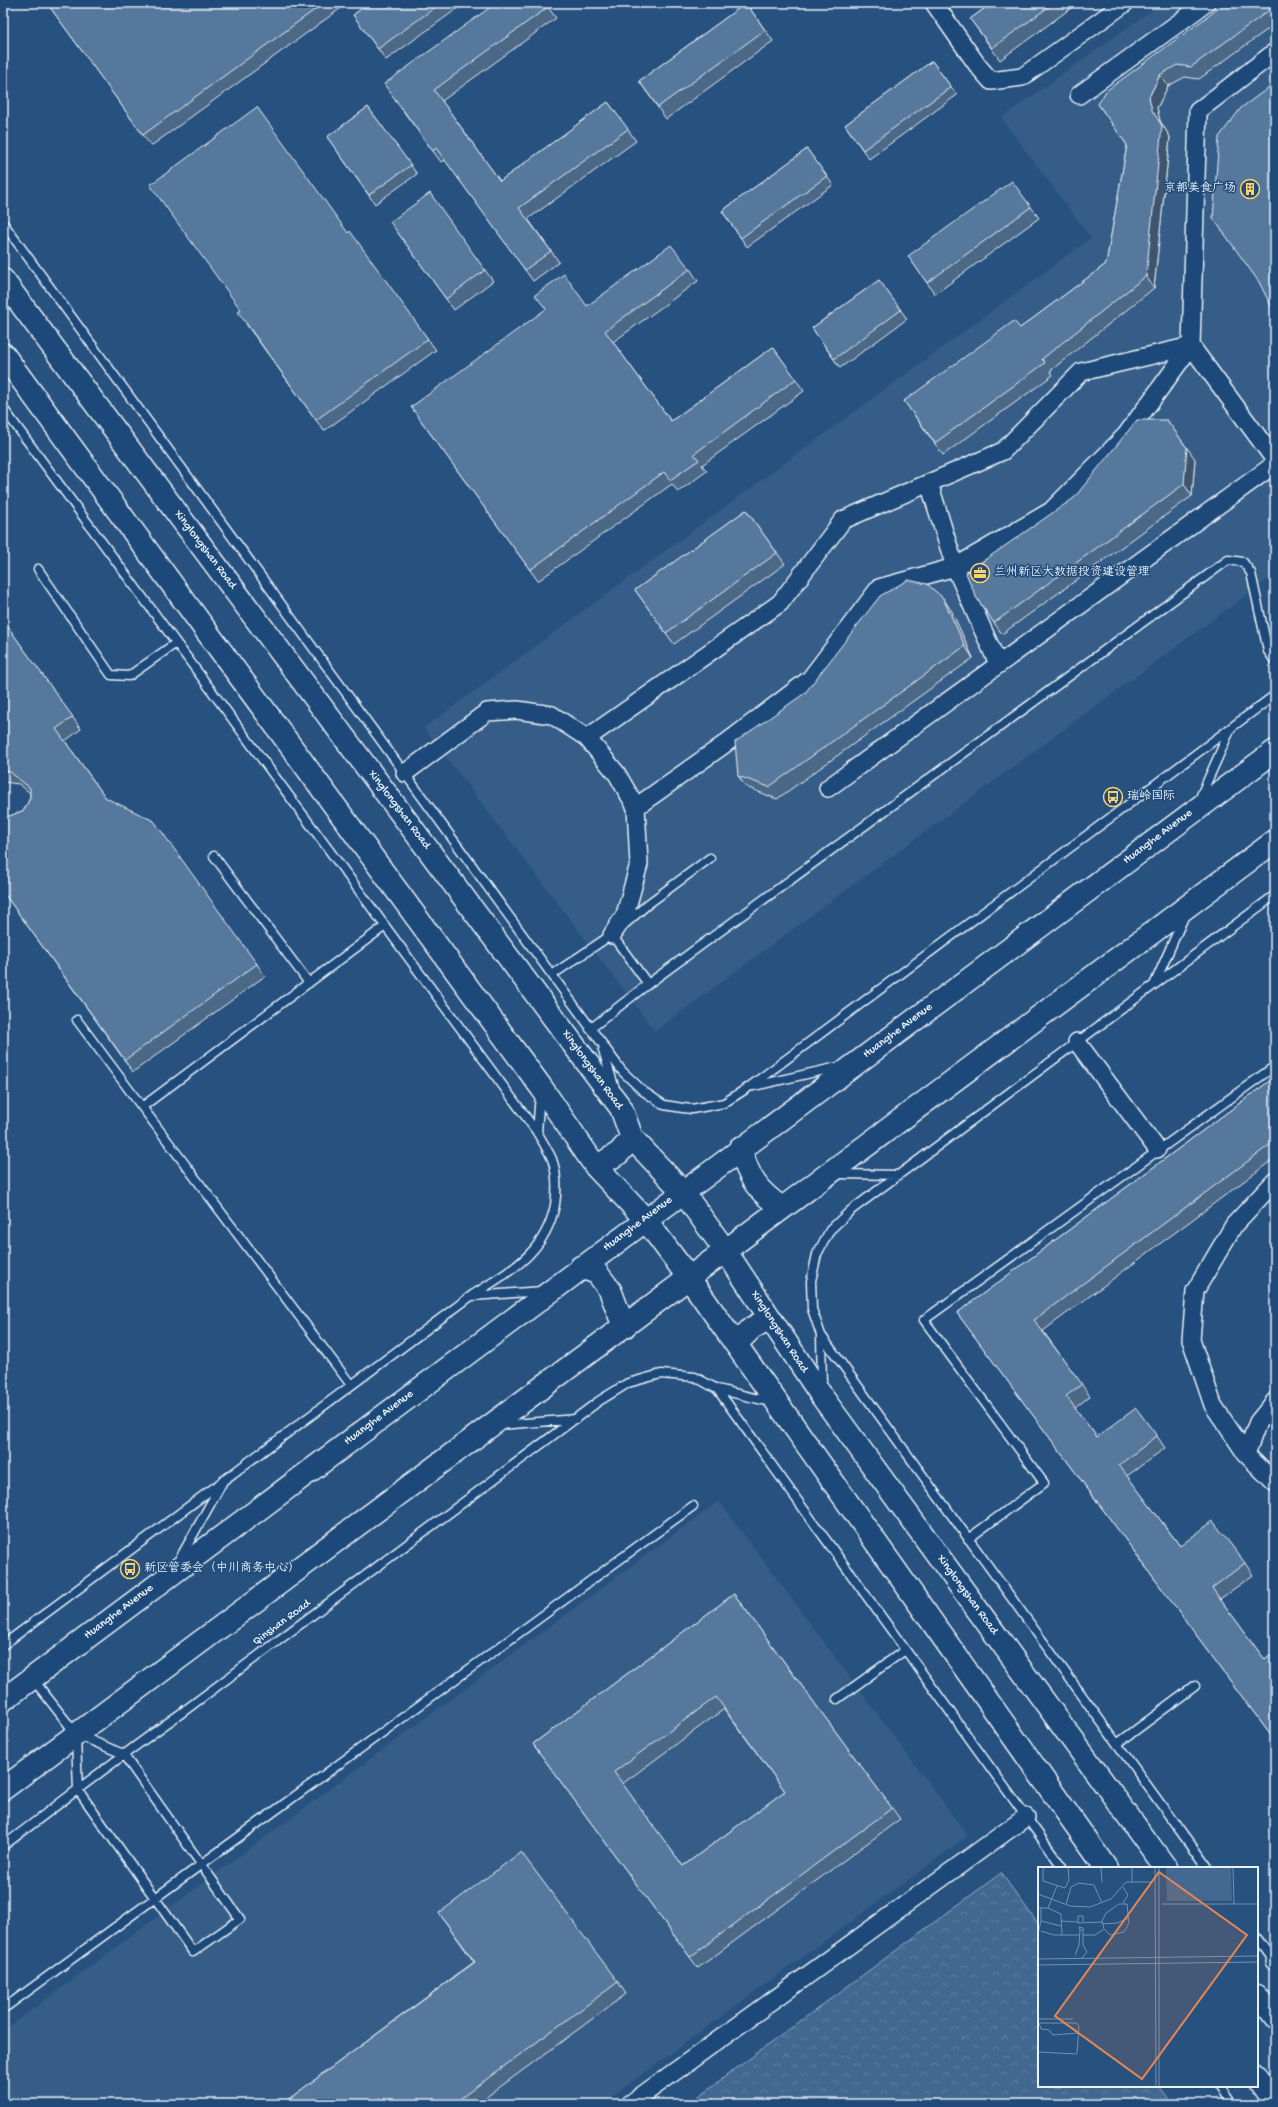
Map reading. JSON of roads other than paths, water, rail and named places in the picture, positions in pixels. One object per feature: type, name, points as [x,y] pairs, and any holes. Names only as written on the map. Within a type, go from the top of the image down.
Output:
[{"type":"street","points":[[934,3],[978,66],[991,81],[1022,77],[1126,3]]},
{"type":"street","points":[[1079,95],[1206,3]]},
{"type":"street","points":[[636,807],[722,746],[810,679],[879,588],[955,567],[1051,511],[1126,434],[1190,346],[1198,111],[1275,52]]},
{"type":"street","name":"Xinglongshan Road","points":[[3,280],[621,1108],[632,1138],[682,1191],[725,1250],[823,1398],[1165,1867]]},
{"type":"street","points":[[1190,346],[1275,460]]},
{"type":"street","points":[[587,738],[780,603],[843,520],[1003,451],[1081,372],[1190,346]]},
{"type":"street","points":[[3,354],[541,1088],[596,1167],[645,1219],[689,1278],[1105,1867]]},
{"type":"street","points":[[828,788],[1275,464]]},
{"type":"street","points":[[929,483],[955,567],[998,664]]},
{"type":"street","points":[[405,773],[487,712],[517,710],[552,715],[587,738],[617,774],[636,807],[639,864],[625,915],[612,935]]},
{"type":"street","name":"Huanghe Avenue","points":[[3,1700],[682,1191],[1275,751]]},
{"type":"street","points":[[3,1789],[1275,841]]},
{"type":"street","points":[[1077,1042],[1157,1149]]},
{"type":"street","points":[[596,1167],[619,1153],[632,1138]]},
{"type":"street","points":[[740,1148],[748,1173],[765,1196],[782,1208]]},
{"type":"street","points":[[1275,1181],[1234,1225],[1195,1291],[1191,1340],[1213,1404],[1246,1454],[1275,1483]]},
{"type":"street","points":[[581,1267],[597,1273],[610,1290],[624,1327]]},
{"type":"street","points":[[736,1344],[752,1328],[770,1318]]},
{"type":"street","points":[[1246,1454],[1258,1422],[1275,1401]]},
{"type":"street","points":[[630,2104],[1026,1817]]},
{"type":"street","points":[[1258,1995],[1275,2020]]},
{"type":"street","points":[[1258,2078],[1275,2102]]},
{"type":"lane","points":[[3,223],[590,1029],[622,1071],[643,1091],[664,1105],[692,1109],[724,1103],[749,1087],[1275,695]]},
{"type":"lane","points":[[3,408],[537,1132],[552,1160],[557,1191],[551,1222],[535,1250],[511,1270],[471,1296],[3,1645]]},
{"type":"lane","points":[[590,1029],[648,984],[1228,560],[1243,562],[1251,573],[1268,651],[1275,660]]},
{"type":"lane","points":[[38,569],[111,675],[129,676],[176,643]]},
{"type":"lane","points":[[1193,811],[1231,728]]},
{"type":"lane","points":[[214,856],[309,983]]},
{"type":"lane","points":[[552,975],[612,935],[648,904],[710,858]]},
{"type":"lane","points":[[1206,1867],[821,1335],[812,1309],[810,1281],[817,1254],[830,1230],[850,1211],[1275,894]]},
{"type":"lane","points":[[1154,985],[1190,904]]},
{"type":"lane","points":[[142,1107],[385,926]]},
{"type":"lane","points":[[612,935],[648,984]]},
{"type":"lane","points":[[77,1020],[351,1385]]},
{"type":"lane","points":[[602,1044],[621,1108]]},
{"type":"lane","points":[[749,1087],[854,1063]]},
{"type":"lane","points":[[968,1539],[1044,1483],[924,1320],[1157,1149],[1275,1066]]},
{"type":"lane","points":[[537,1132],[541,1088]]},
{"type":"lane","points":[[828,1174],[900,1175]]},
{"type":"lane","points":[[471,1296],[550,1291]]},
{"type":"lane","points":[[821,1335],[823,1398]]},
{"type":"lane","name":"Qinshan Road","points":[[3,1846],[123,1754],[187,1709],[576,1419],[628,1382],[661,1374],[695,1377],[717,1389]]},
{"type":"lane","points":[[717,1389],[778,1403]]},
{"type":"lane","points":[[717,1389],[1062,1867]]},
{"type":"lane","points":[[489,1426],[576,1419]]},
{"type":"lane","points":[[172,1573],[223,1480]]},
{"type":"lane","points":[[3,2009],[693,1506]]},
{"type":"lane","points":[[837,1699],[905,1650]]},
{"type":"lane","points":[[32,1678],[76,1734],[123,1754],[240,1919],[193,1952],[78,1790],[76,1734]]},
{"type":"lane","points":[[1117,1744],[1195,1686]]},
{"type":"lane","points":[[1258,1939],[1274,1961]]},
{"type":"lane","points":[[1221,2087],[1233,2104]]},
{"type":"place","name":"京都美食广场","points":[[1250,189]]},
{"type":"place","name":"兰州新区大数据投资建设管理","points":[[980,573]]},
{"type":"place","name":"瑞岭国际","points":[[1113,797]]},
{"type":"place","name":"新区管委会（中川商务中心）","points":[[130,1569]]}]
